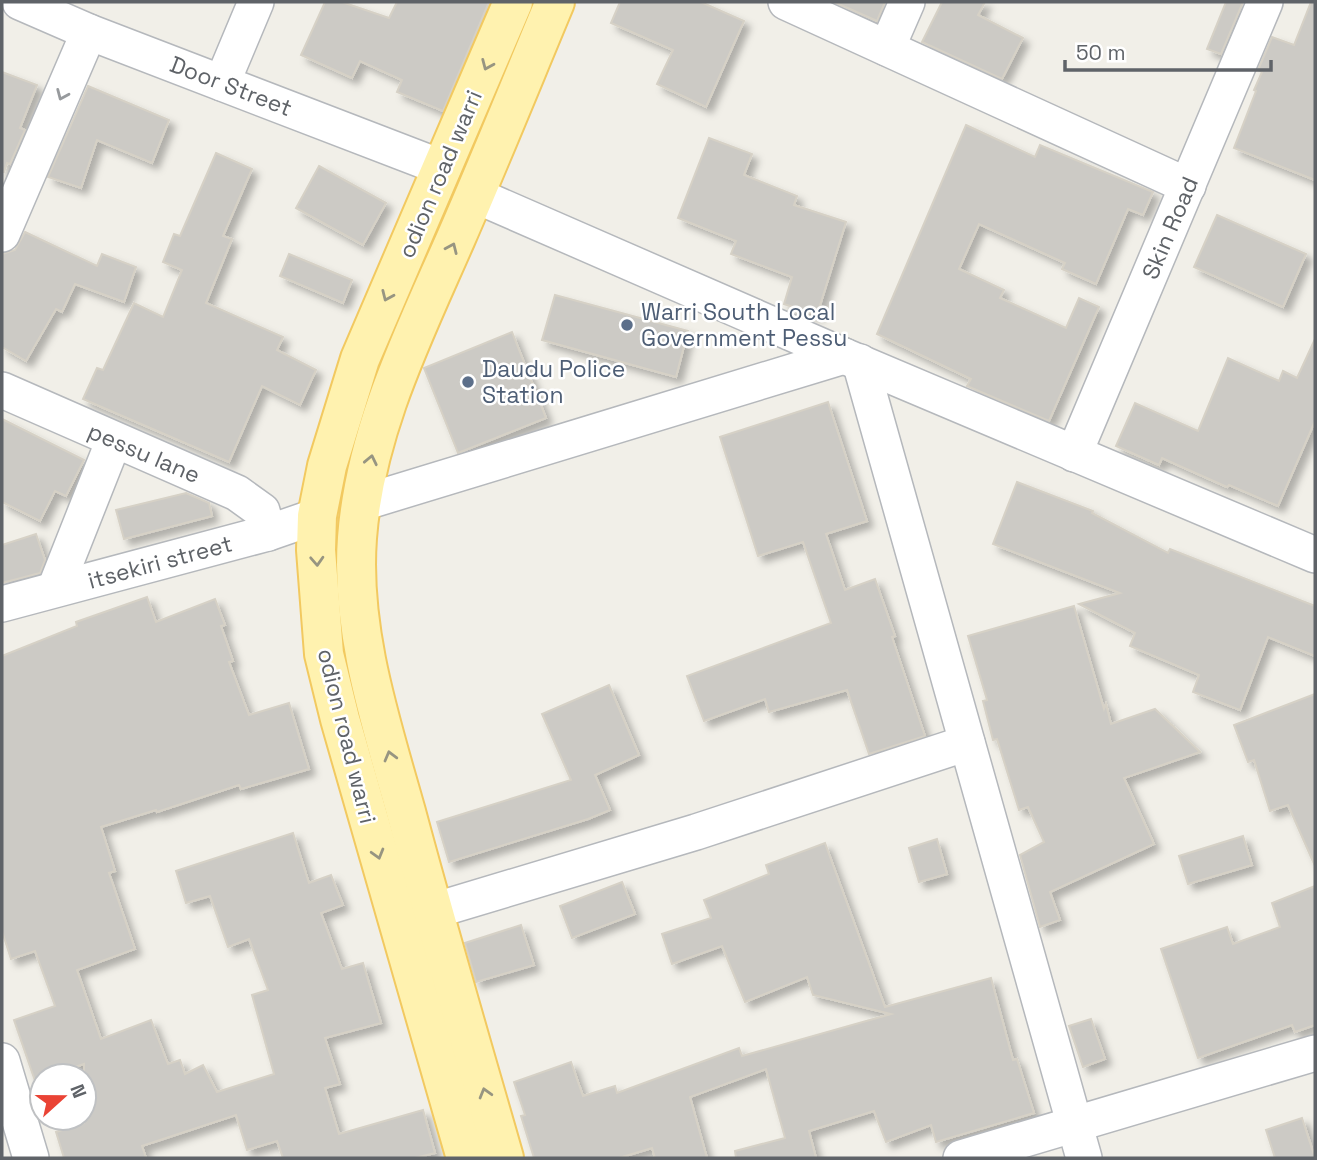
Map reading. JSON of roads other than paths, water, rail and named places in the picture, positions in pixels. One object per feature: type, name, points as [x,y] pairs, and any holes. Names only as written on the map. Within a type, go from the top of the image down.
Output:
[{"type":"main road","name":"odion road warri","points":[[466,1158],[340,719],[324,654],[316,550],[317,516],[327,466],[360,359],[513,2]]},
{"type":"main road","name":"odion road warri","points":[[504,1158],[433,912],[370,676],[357,609],[357,535],[383,413],[399,369],[555,2]]},
{"type":"street","name":"Door Street","points":[[20,2],[89,32],[443,168]]},
{"type":"street","points":[[222,83],[256,2]]},
{"type":"street","points":[[786,2],[1188,186]]},
{"type":"street","points":[[887,48],[907,2]]},
{"type":"street","name":"Skin Road","points":[[1074,454],[1265,2]]},
{"type":"street","points":[[2,234],[89,32]]},
{"type":"street","points":[[475,195],[852,359],[1315,555]]},
{"type":"street","points":[[362,503],[852,359]]},
{"type":"street","points":[[852,359],[967,743],[1084,1158]]},
{"type":"street","name":"pessu lane","points":[[2,390],[237,493],[262,511],[268,533]]},
{"type":"street","points":[[55,589],[114,440]]},
{"type":"street","name":"itsekiri street","points":[[2,604],[268,533],[317,516]]},
{"type":"street","points":[[433,912],[696,832],[967,743]]},
{"type":"street","points":[[961,1158],[1315,1053]]},
{"type":"street","points":[[2,1061],[30,1158]]},
{"type":"place","name":"Warri South Local Government Pessu","points":[[627,325]]},
{"type":"place","name":"Daudu Police Station","points":[[468,382]]}]
